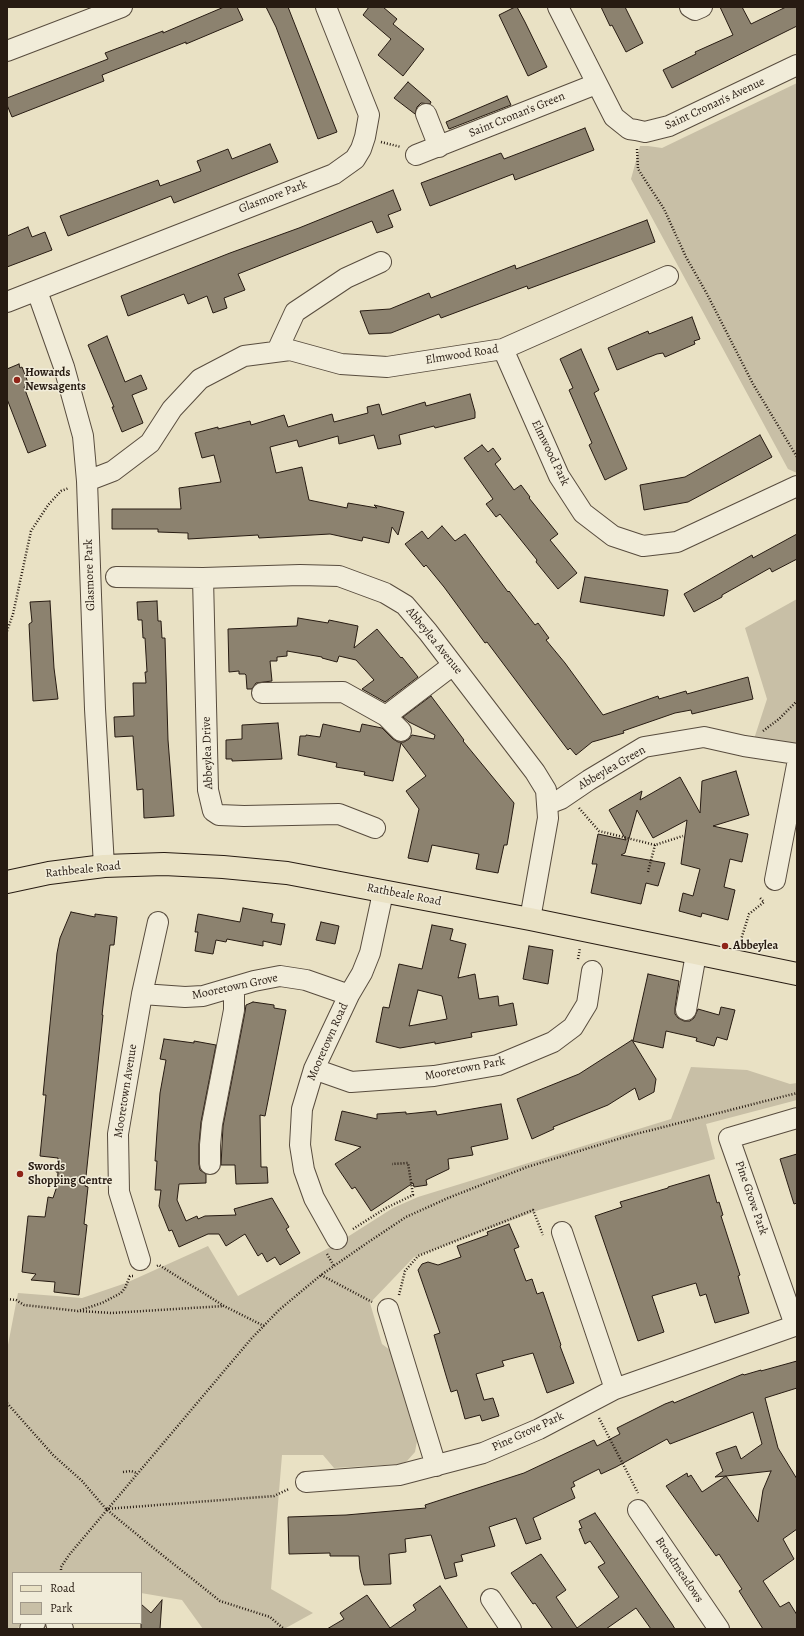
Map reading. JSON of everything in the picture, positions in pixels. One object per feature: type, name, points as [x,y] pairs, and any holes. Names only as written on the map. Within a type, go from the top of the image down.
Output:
[{"type":"main road","name":"Rathbeale Road","points":[[7,882],[49,873],[104,866],[164,864],[223,867],[287,873],[530,919],[591,933],[797,974]]},
{"type":"street","points":[[7,51],[122,7]]},
{"type":"street","name":"Glasmore Park","points":[[7,302],[334,174],[355,159],[361,149],[365,137],[369,115],[326,7]]},
{"type":"street","name":"Saint Cronan's Avenue","points":[[558,7],[614,117],[628,128],[636,130],[645,132],[670,126],[797,65]]},
{"type":"street","points":[[690,7],[695,10],[702,7]]},
{"type":"street","name":"Saint Cronan's Green","points":[[416,155],[596,84]]},
{"type":"street","points":[[426,114],[439,147]]},
{"type":"street","points":[[277,351],[294,312],[346,278],[381,262]]},
{"type":"street","name":"Elmwood Road","points":[[87,481],[113,471],[150,443],[172,409],[200,379],[244,356],[290,350],[341,364],[387,367],[503,350],[668,276]]},
{"type":"street","name":"Glasmore Park","points":[[37,291],[64,366],[81,428],[87,481],[95,709],[104,866]]},
{"type":"street","name":"Elmwood Park","points":[[503,350],[559,476],[583,513],[613,536],[643,546],[677,542],[797,486]]},
{"type":"street","name":"Abbeylea Avenue","points":[[116,577],[203,578],[300,575],[339,576],[366,584],[405,605],[536,772],[546,790],[548,818],[530,919]]},
{"type":"street","name":"Abbeylea Drive","points":[[203,578],[208,790],[213,811],[219,815],[244,816],[339,814],[375,828]]},
{"type":"street","points":[[386,716],[453,665]]},
{"type":"street","points":[[262,693],[343,692],[386,716],[401,731]]},
{"type":"street","name":"Abbeylea Green","points":[[548,804],[561,799],[644,747],[704,737],[744,746],[797,754]]},
{"type":"street","points":[[775,880],[797,765]]},
{"type":"street","name":"Mooretown Road","points":[[337,1239],[314,1198],[304,1170],[300,1145],[302,1109],[314,1069],[349,995],[362,973],[370,953],[381,902],[381,891]]},
{"type":"street","name":"Mooretown Avenue","points":[[141,1266],[119,1192],[118,1134],[142,994],[158,922]]},
{"type":"street","points":[[686,1010],[696,954]]},
{"type":"street","name":"Mooretown Park","points":[[314,1069],[351,1082],[434,1076],[498,1065],[553,1042],[573,1027],[586,1004],[585,968]]},
{"type":"street","name":"Mooretown Grove","points":[[142,994],[185,997],[203,996],[254,981],[280,976],[306,980],[349,995]]},
{"type":"street","points":[[210,1164],[212,1124],[234,1010],[234,987]]},
{"type":"street","name":"Pine Grove Park","points":[[306,1482],[399,1475],[490,1450],[539,1429],[615,1389],[796,1325],[729,1138],[797,1118]]},
{"type":"street","points":[[554,1236],[615,1389]]},
{"type":"street","points":[[387,1302],[436,1466]]},
{"type":"street","name":"Broadmeadows","points":[[638,1510],[720,1629]]},
{"type":"street","points":[[491,1599],[511,1629]]},
{"type":"path","points":[[636,130],[638,170],[664,209],[686,258],[707,294],[753,384],[797,456]]},
{"type":"path","points":[[365,137],[400,147],[416,155]]},
{"type":"path","points":[[7,631],[13,614],[31,531],[48,505],[61,491],[87,481]]},
{"type":"path","points":[[744,746],[753,737],[779,719],[797,701]]},
{"type":"path","points":[[567,794],[599,830],[655,844],[684,836]]},
{"type":"path","points":[[648,872],[655,844]]},
{"type":"path","points":[[735,962],[749,914],[764,902],[759,897]]},
{"type":"path","points":[[585,968],[581,944],[591,933]]},
{"type":"path","points":[[61,1572],[60,1567],[69,1554],[106,1509],[279,1310],[321,1275],[406,1217],[448,1198],[527,1167],[628,1136],[797,1094]]},
{"type":"path","points":[[337,1239],[386,1208],[413,1195],[408,1163],[392,1164]]},
{"type":"path","points":[[321,1275],[372,1303],[387,1302],[399,1295],[405,1271],[418,1256],[533,1210],[554,1236]]},
{"type":"path","points":[[78,1311],[102,1303],[121,1293],[130,1276],[141,1266],[159,1265],[224,1306],[264,1326]]},
{"type":"path","points":[[7,1299],[16,1300],[24,1305],[111,1313],[224,1306]]},
{"type":"path","points":[[590,1402],[642,1500],[638,1510]]},
{"type":"path","points":[[7,1403],[53,1455],[82,1481],[106,1509],[220,1601],[270,1617],[284,1629]]},
{"type":"path","points":[[123,1472],[131,1471],[137,1473]]},
{"type":"path","points":[[106,1509],[274,1496],[306,1482]]},
{"type":"green space","points":[[797,83],[797,473],[788,469],[631,179],[640,146],[662,148]]},
{"type":"green space","points":[[797,599],[797,748],[754,739],[767,699],[745,628]]},
{"type":"green space","points":[[691,1067],[747,1070],[790,1084],[797,1083],[797,1100],[706,1124],[715,1159],[539,1210],[414,1257],[370,1303],[382,1344],[390,1350],[417,1441],[415,1452],[407,1461],[401,1464],[334,1468],[323,1455],[282,1455],[271,1589],[313,1613],[284,1629],[203,1629],[182,1600],[142,1593],[142,1572],[12,1572],[12,1624],[21,1624],[17,1629],[7,1629],[7,1350],[18,1293],[82,1298],[126,1283],[208,1246],[238,1296],[338,1243],[393,1208],[418,1197],[671,1119]]},
{"type":"building","points":[[224,7],[237,7],[243,20],[186,44],[186,42],[102,75],[104,81],[12,117],[7,105],[7,98],[108,59],[105,53],[163,31],[163,33]]},
{"type":"building","points":[[266,7],[288,7],[337,132],[318,139],[276,27]]},
{"type":"building","points":[[369,7],[383,7],[397,19],[393,24],[424,49],[403,76],[378,55],[391,39],[363,15]]},
{"type":"building","points":[[517,7],[525,22],[547,67],[528,76],[499,15]]},
{"type":"building","points":[[601,7],[625,7],[643,43],[626,52],[612,25],[610,26]]},
{"type":"building","points":[[720,7],[742,7],[751,24],[786,7],[797,7],[797,26],[672,88],[663,70],[696,54],[695,52],[733,35]]},
{"type":"building","points":[[408,82],[431,102],[430,104],[421,103],[417,107],[415,114],[394,98]]},
{"type":"building","points":[[507,96],[511,105],[449,129],[446,122]]},
{"type":"building","points":[[585,128],[594,150],[515,180],[513,174],[430,206],[421,183],[501,153],[504,159]]},
{"type":"building","points":[[270,144],[278,162],[174,203],[171,196],[68,236],[60,216],[158,180],[160,186],[201,171],[197,161],[228,149],[232,159]]},
{"type":"building","points":[[393,190],[401,210],[388,215],[393,227],[377,233],[372,221],[238,274],[245,290],[224,298],[227,308],[213,313],[207,296],[188,304],[184,294],[128,316],[121,296],[230,253],[299,228]]},
{"type":"building","points":[[647,220],[655,242],[528,289],[527,286],[441,318],[439,314],[391,333],[369,334],[360,311],[390,309],[429,293],[431,298],[515,265],[516,269]]},
{"type":"building","points":[[28,227],[32,237],[45,232],[52,250],[7,267],[7,236]]},
{"type":"building","points":[[692,317],[700,339],[694,341],[695,344],[665,357],[663,353],[657,354],[617,370],[608,348],[648,331],[649,334]]},
{"type":"building","points":[[107,336],[125,382],[141,375],[147,389],[132,395],[143,423],[122,432],[112,407],[114,407],[88,345]]},
{"type":"building","points":[[581,349],[599,390],[594,393],[627,469],[605,480],[589,445],[592,443],[569,390],[573,388],[560,359]]},
{"type":"building","points":[[19,364],[20,368],[22,367],[29,385],[24,387],[46,446],[28,453],[7,399],[7,369]]},
{"type":"building","points":[[470,394],[475,412],[475,418],[399,435],[401,444],[378,449],[374,435],[339,444],[338,436],[299,447],[297,440],[270,447],[276,473],[302,467],[309,500],[347,508],[348,503],[377,508],[374,505],[404,512],[398,535],[392,527],[389,543],[363,537],[362,541],[330,534],[259,538],[258,535],[188,539],[188,533],[158,532],[158,529],[112,529],[112,509],[181,509],[179,488],[221,482],[214,455],[202,458],[195,433],[250,421],[251,425],[284,415],[288,427],[332,414],[334,422],[368,413],[367,407],[379,404],[382,415],[425,402],[426,406]]},
{"type":"building","points":[[760,435],[772,457],[688,502],[644,510],[640,485],[685,477]]},
{"type":"building","points":[[482,445],[488,452],[493,448],[501,459],[495,464],[514,490],[521,485],[530,497],[529,498],[558,534],[550,540],[577,573],[558,589],[500,514],[496,517],[486,504],[493,499],[464,458]]},
{"type":"building","points":[[442,526],[455,541],[465,534],[508,592],[509,591],[535,625],[538,623],[549,638],[546,640],[565,663],[603,715],[658,696],[659,699],[686,691],[687,694],[748,677],[753,699],[692,714],[691,710],[675,713],[623,731],[624,733],[592,742],[576,755],[570,748],[568,750],[487,642],[485,643],[444,587],[426,565],[424,567],[405,544],[422,531],[428,539]]},
{"type":"building","points":[[797,534],[797,559],[772,572],[770,568],[694,612],[684,594],[752,555],[753,558]]},
{"type":"building","points":[[585,577],[668,590],[664,616],[580,602]]},
{"type":"building","points":[[50,601],[54,668],[58,699],[33,701],[29,624],[32,622],[30,602]]},
{"type":"building","points":[[157,601],[158,621],[161,621],[162,638],[165,638],[168,740],[174,816],[144,818],[143,789],[137,790],[133,736],[115,737],[114,717],[134,716],[133,683],[146,683],[145,672],[147,672],[145,638],[143,638],[142,620],[138,620],[137,602]]},
{"type":"building","points":[[298,618],[328,623],[329,620],[358,626],[354,648],[377,629],[418,677],[385,702],[362,689],[374,680],[356,660],[339,656],[337,662],[322,657],[287,651],[287,656],[277,657],[277,661],[270,661],[272,681],[256,683],[252,689],[247,689],[245,674],[239,674],[239,671],[229,672],[228,629],[297,626]]},
{"type":"building","points":[[431,696],[464,740],[463,741],[514,803],[507,845],[504,845],[498,873],[476,869],[479,854],[432,845],[428,862],[408,858],[419,809],[406,791],[426,776],[401,743],[393,781],[364,775],[365,772],[336,767],[337,763],[298,755],[300,736],[306,735],[320,737],[323,724],[360,732],[362,724],[382,728],[398,742],[404,742],[412,735],[434,739],[435,735],[409,722],[403,717]]},
{"type":"building","points":[[278,723],[282,759],[232,761],[232,759],[226,759],[226,740],[242,739],[242,725]]},
{"type":"building","points":[[736,771],[749,815],[713,826],[748,834],[742,862],[730,859],[724,887],[735,890],[728,920],[702,913],[701,917],[679,911],[683,893],[693,896],[700,869],[681,864],[687,820],[653,838],[637,810],[625,853],[621,855],[665,863],[658,886],[646,883],[641,904],[591,893],[597,864],[592,864],[598,834],[626,840],[609,810],[642,791],[640,800],[680,777],[700,813],[702,781]]},
{"type":"building","points":[[243,908],[273,914],[271,922],[285,924],[281,945],[263,941],[263,946],[227,939],[226,942],[216,940],[213,954],[195,951],[198,932],[195,932],[198,914],[240,922]]},
{"type":"building","points":[[71,912],[95,917],[95,914],[117,917],[114,945],[110,945],[102,1015],[85,1186],[88,1187],[84,1224],[87,1225],[79,1295],[54,1292],[55,1282],[31,1280],[36,1274],[22,1272],[28,1216],[45,1217],[48,1197],[53,1198],[57,1186],[58,1172],[56,1172],[58,1158],[40,1156],[46,1095],[43,1095],[57,953],[60,938]]},
{"type":"building","points":[[321,922],[339,926],[335,944],[316,940]]},
{"type":"building","points":[[432,925],[453,929],[450,940],[466,944],[458,978],[475,974],[479,999],[498,996],[499,1006],[513,1003],[517,1025],[471,1033],[472,1037],[435,1044],[435,1042],[400,1048],[376,1042],[383,1007],[389,1008],[399,964],[422,969]],"holes":[[[418,990],[442,996],[447,1019],[409,1026]]]},
{"type":"building","points":[[529,946],[553,950],[548,984],[523,979]]},
{"type":"building","points":[[648,974],[679,981],[675,1014],[678,1018],[684,1021],[690,1021],[694,1018],[698,1009],[719,1015],[721,1007],[735,1010],[727,1040],[717,1037],[714,1046],[696,1041],[697,1038],[666,1031],[663,1048],[633,1041]]},
{"type":"building","points":[[253,1002],[274,1005],[274,1008],[286,1010],[265,1116],[260,1115],[261,1167],[267,1167],[268,1183],[236,1184],[235,1165],[221,1165],[223,1126],[246,1005]]},
{"type":"building","points":[[164,1039],[194,1043],[194,1041],[216,1045],[201,1122],[199,1144],[200,1170],[206,1174],[206,1183],[179,1184],[177,1200],[186,1221],[197,1216],[198,1219],[205,1216],[236,1215],[234,1209],[272,1198],[289,1227],[286,1229],[300,1253],[280,1265],[275,1257],[267,1262],[262,1253],[258,1256],[245,1234],[226,1246],[219,1234],[208,1234],[179,1247],[172,1230],[169,1231],[159,1206],[161,1190],[155,1190],[157,1161],[155,1161],[160,1093],[166,1060],[160,1059]]},
{"type":"building","points":[[632,1040],[656,1079],[654,1092],[639,1100],[635,1088],[608,1105],[553,1127],[554,1129],[532,1139],[517,1099],[579,1074]]},
{"type":"building","points":[[501,1104],[508,1139],[471,1147],[473,1155],[448,1159],[449,1169],[426,1180],[427,1185],[414,1187],[413,1183],[371,1211],[355,1187],[352,1189],[335,1164],[361,1147],[335,1140],[342,1111],[377,1119],[377,1114],[406,1112],[406,1114],[436,1111],[437,1115]]},
{"type":"building","points":[[797,1154],[797,1203],[794,1204],[780,1159]]},
{"type":"building","points":[[709,1175],[717,1203],[719,1202],[723,1215],[721,1216],[740,1275],[738,1276],[749,1313],[715,1323],[706,1294],[700,1296],[696,1283],[652,1296],[664,1332],[638,1341],[595,1216],[622,1207],[620,1202]]},
{"type":"building","points":[[509,1224],[519,1247],[514,1249],[526,1281],[532,1279],[537,1294],[543,1292],[561,1345],[560,1346],[574,1383],[547,1393],[533,1353],[502,1361],[504,1366],[476,1374],[484,1400],[493,1398],[499,1416],[482,1421],[480,1415],[465,1419],[457,1390],[451,1392],[434,1335],[440,1333],[418,1270],[422,1264],[428,1262],[438,1265],[461,1257],[457,1246],[488,1235],[487,1232]]},
{"type":"building","points":[[797,1361],[797,1388],[765,1398],[778,1448],[797,1479],[797,1529],[783,1539],[794,1559],[763,1581],[780,1607],[789,1602],[797,1615],[797,1629],[763,1629],[739,1591],[742,1589],[719,1554],[716,1556],[666,1486],[687,1473],[688,1477],[691,1475],[702,1492],[726,1476],[715,1477],[723,1471],[716,1453],[736,1446],[741,1459],[762,1444],[753,1412],[670,1444],[667,1439],[601,1474],[599,1469],[573,1482],[575,1486],[571,1488],[575,1498],[533,1518],[541,1539],[526,1544],[516,1518],[489,1527],[495,1546],[461,1555],[463,1561],[454,1563],[457,1576],[445,1579],[431,1535],[405,1539],[406,1552],[389,1554],[391,1584],[364,1585],[360,1569],[359,1556],[330,1556],[330,1553],[289,1554],[288,1517],[346,1515],[426,1508],[425,1505],[524,1473],[594,1440],[597,1446],[620,1434],[617,1428],[665,1404],[673,1401],[674,1403],[743,1374],[761,1371]],"holes":[[[771,1471],[763,1490],[758,1522],[726,1476]]]},
{"type":"building","points":[[595,1513],[675,1629],[651,1629],[636,1608],[606,1629],[553,1629],[511,1573],[541,1554],[566,1590],[556,1597],[577,1628],[619,1597],[598,1567],[605,1563],[590,1541],[585,1544],[579,1529],[582,1528],[579,1521]]},
{"type":"building","points":[[440,1586],[468,1629],[327,1629],[344,1619],[340,1613],[367,1595],[390,1628],[416,1610],[413,1605]]},
{"type":"building","points":[[162,1600],[160,1629],[141,1629],[142,1605],[151,1613]]},
{"type":"place","name":"Howards Newsagents","points":[[17,380]]},
{"type":"place","name":"Abbeylea","points":[[725,946]]},
{"type":"place","name":"Swords Shopping Centre","points":[[20,1174]]}]
